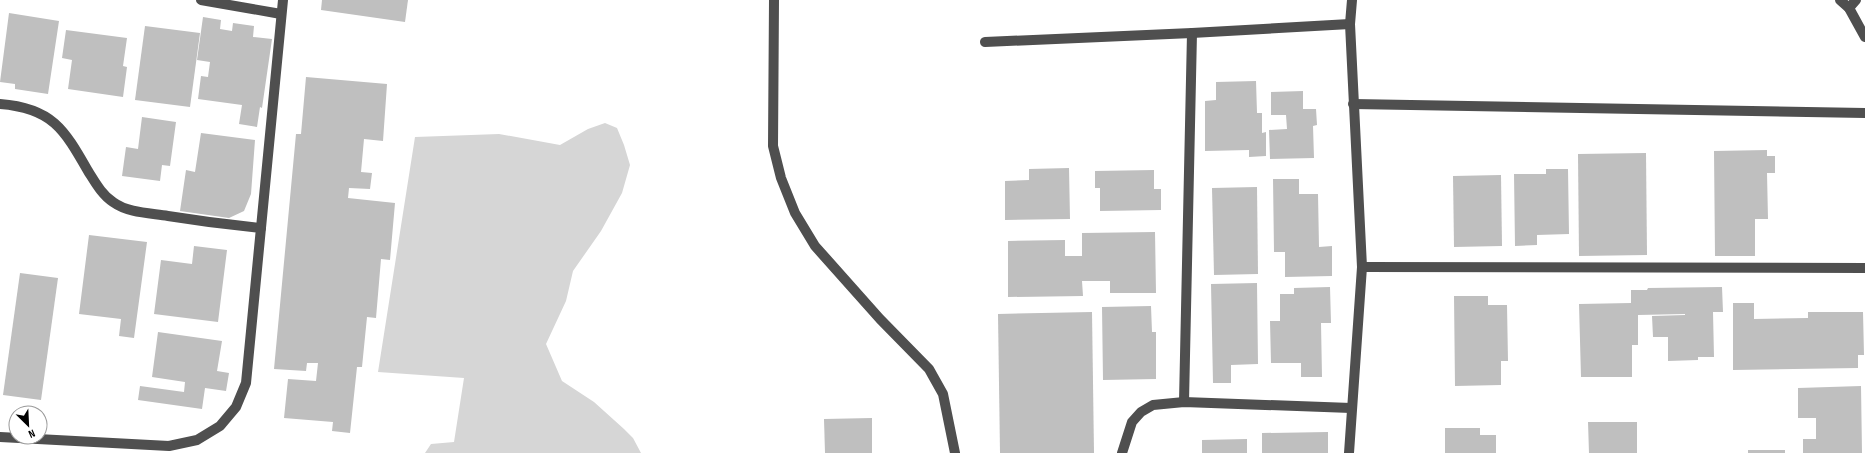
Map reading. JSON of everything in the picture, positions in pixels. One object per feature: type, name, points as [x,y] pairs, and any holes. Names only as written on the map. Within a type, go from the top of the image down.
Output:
[{"type":"street","points":[[201,0],[281,14]]},
{"type":"street","points":[[0,437],[169,446],[197,440],[220,426],[236,407],[246,383],[283,0]]},
{"type":"street","points":[[774,0],[773,146],[781,178],[796,213],[815,246],[880,319],[929,368],[943,394],[955,453]]},
{"type":"street","points":[[1349,453],[1362,267],[1350,24],[1352,0]]},
{"type":"street","points":[[1840,0],[1849,8],[1865,37]]},
{"type":"street","points":[[1849,8],[1856,0]]},
{"type":"street","points":[[985,42],[1192,33],[1350,24]]},
{"type":"street","points":[[1184,402],[1192,33]]},
{"type":"street","points":[[0,104],[17,105],[36,110],[53,121],[69,139],[97,186],[112,202],[127,210],[223,225],[261,228]]},
{"type":"street","points":[[1354,104],[1865,113]]},
{"type":"street","points":[[1362,267],[1865,268]]},
{"type":"street","points":[[1122,453],[1132,422],[1141,412],[1153,405],[1184,402],[1351,408]]},
{"type":"shaded area","points":[[605,123],[617,128],[630,165],[622,193],[601,231],[573,271],[566,301],[546,344],[562,381],[594,402],[624,429],[633,438],[641,453],[425,453],[431,444],[454,442],[464,378],[378,372],[415,137],[499,134],[560,145],[588,129]]},
{"type":"building","points":[[322,0],[408,0],[405,22],[321,10]]},
{"type":"building","points":[[9,13],[59,21],[48,94],[15,89],[15,84],[0,82]]},
{"type":"building","points":[[203,17],[221,20],[220,29],[232,31],[233,23],[254,26],[253,37],[272,39],[262,108],[260,107],[257,127],[239,124],[242,105],[198,99],[201,76],[208,77],[210,62],[197,60]]},
{"type":"building","points":[[145,26],[200,33],[190,107],[135,100]]},
{"type":"building","points":[[66,30],[127,38],[123,66],[127,67],[123,97],[68,89],[72,60],[62,58]]},
{"type":"building","points":[[306,77],[387,84],[383,141],[364,139],[361,172],[372,173],[370,189],[349,188],[348,198],[395,203],[390,260],[381,259],[376,318],[367,317],[362,367],[357,367],[350,433],[332,431],[333,422],[284,418],[288,379],[316,381],[318,363],[307,363],[306,371],[274,369],[296,134],[301,134]]},
{"type":"building","points":[[1256,81],[1257,113],[1262,113],[1262,133],[1266,132],[1266,156],[1249,157],[1249,150],[1205,151],[1205,101],[1216,100],[1216,82]]},
{"type":"building","points":[[1303,91],[1303,109],[1316,109],[1317,125],[1313,126],[1314,158],[1270,159],[1269,130],[1287,129],[1286,115],[1271,115],[1271,92]]},
{"type":"building","points":[[142,117],[176,122],[170,166],[162,165],[160,181],[122,176],[126,147],[138,149]]},
{"type":"building","points":[[201,133],[255,140],[251,194],[244,211],[229,218],[180,211],[186,170],[195,172]]},
{"type":"building","points":[[1767,150],[1767,156],[1775,156],[1775,173],[1767,173],[1768,219],[1755,219],[1755,256],[1715,256],[1714,151]]},
{"type":"building","points":[[1646,153],[1647,255],[1579,256],[1578,154]]},
{"type":"building","points":[[1069,168],[1070,219],[1005,220],[1005,181],[1029,180],[1029,169]]},
{"type":"building","points":[[1546,169],[1568,169],[1569,234],[1537,235],[1537,245],[1515,246],[1514,174],[1546,174]]},
{"type":"building","points":[[1154,170],[1154,189],[1161,189],[1161,210],[1100,211],[1100,188],[1095,188],[1095,171]]},
{"type":"building","points":[[1501,175],[1502,246],[1454,247],[1453,176]]},
{"type":"building","points":[[1273,179],[1299,179],[1299,194],[1318,194],[1319,247],[1332,246],[1332,276],[1285,277],[1285,252],[1274,252]]},
{"type":"building","points":[[1257,187],[1258,274],[1214,275],[1212,188]]},
{"type":"building","points":[[1155,232],[1156,293],[1110,293],[1110,281],[1082,281],[1083,296],[1008,297],[1008,241],[1065,240],[1065,256],[1082,256],[1082,233]]},
{"type":"building","points":[[89,235],[147,242],[134,338],[119,336],[121,319],[79,314]]},
{"type":"building","points":[[194,246],[227,250],[218,322],[154,314],[161,260],[192,264]]},
{"type":"building","points":[[20,273],[58,278],[41,400],[3,395]]},
{"type":"building","points":[[1257,283],[1258,364],[1231,365],[1231,383],[1213,383],[1211,284]]},
{"type":"building","points":[[1330,287],[1331,323],[1321,323],[1322,377],[1301,377],[1301,363],[1271,363],[1270,321],[1280,321],[1280,294],[1294,294],[1294,288]]},
{"type":"building","points":[[1722,287],[1723,312],[1713,312],[1714,357],[1698,357],[1698,360],[1668,361],[1668,337],[1653,337],[1652,316],[1685,314],[1638,315],[1638,345],[1632,345],[1632,377],[1581,377],[1579,304],[1631,303],[1631,290],[1647,290],[1648,288]]},
{"type":"building","points":[[1454,296],[1488,296],[1488,305],[1507,305],[1508,361],[1501,361],[1501,385],[1455,386]]},
{"type":"building","points":[[1733,303],[1754,303],[1754,319],[1808,318],[1808,312],[1863,312],[1864,355],[1858,355],[1858,368],[1733,370]]},
{"type":"building","points":[[1151,306],[1152,332],[1156,332],[1156,379],[1103,380],[1102,307]]},
{"type":"building","points":[[1092,312],[1094,453],[1000,453],[998,314]]},
{"type":"building","points":[[158,332],[222,341],[217,371],[229,373],[226,391],[205,388],[202,409],[138,400],[140,386],[184,392],[185,382],[152,377]]},
{"type":"building","points":[[1861,386],[1862,453],[1803,453],[1803,439],[1816,439],[1816,418],[1798,418],[1798,388]]},
{"type":"building","points":[[872,418],[872,453],[825,453],[824,419]]},
{"type":"building","points":[[1588,422],[1637,422],[1637,453],[1589,453]]},
{"type":"building","points":[[1445,428],[1480,428],[1480,435],[1496,435],[1496,453],[1445,453]]},
{"type":"building","points":[[1328,432],[1328,453],[1262,453],[1262,433]]},
{"type":"building","points":[[1247,439],[1247,453],[1202,453],[1202,440]]},
{"type":"building","points":[[1748,450],[1785,450],[1785,453],[1748,453]]}]
